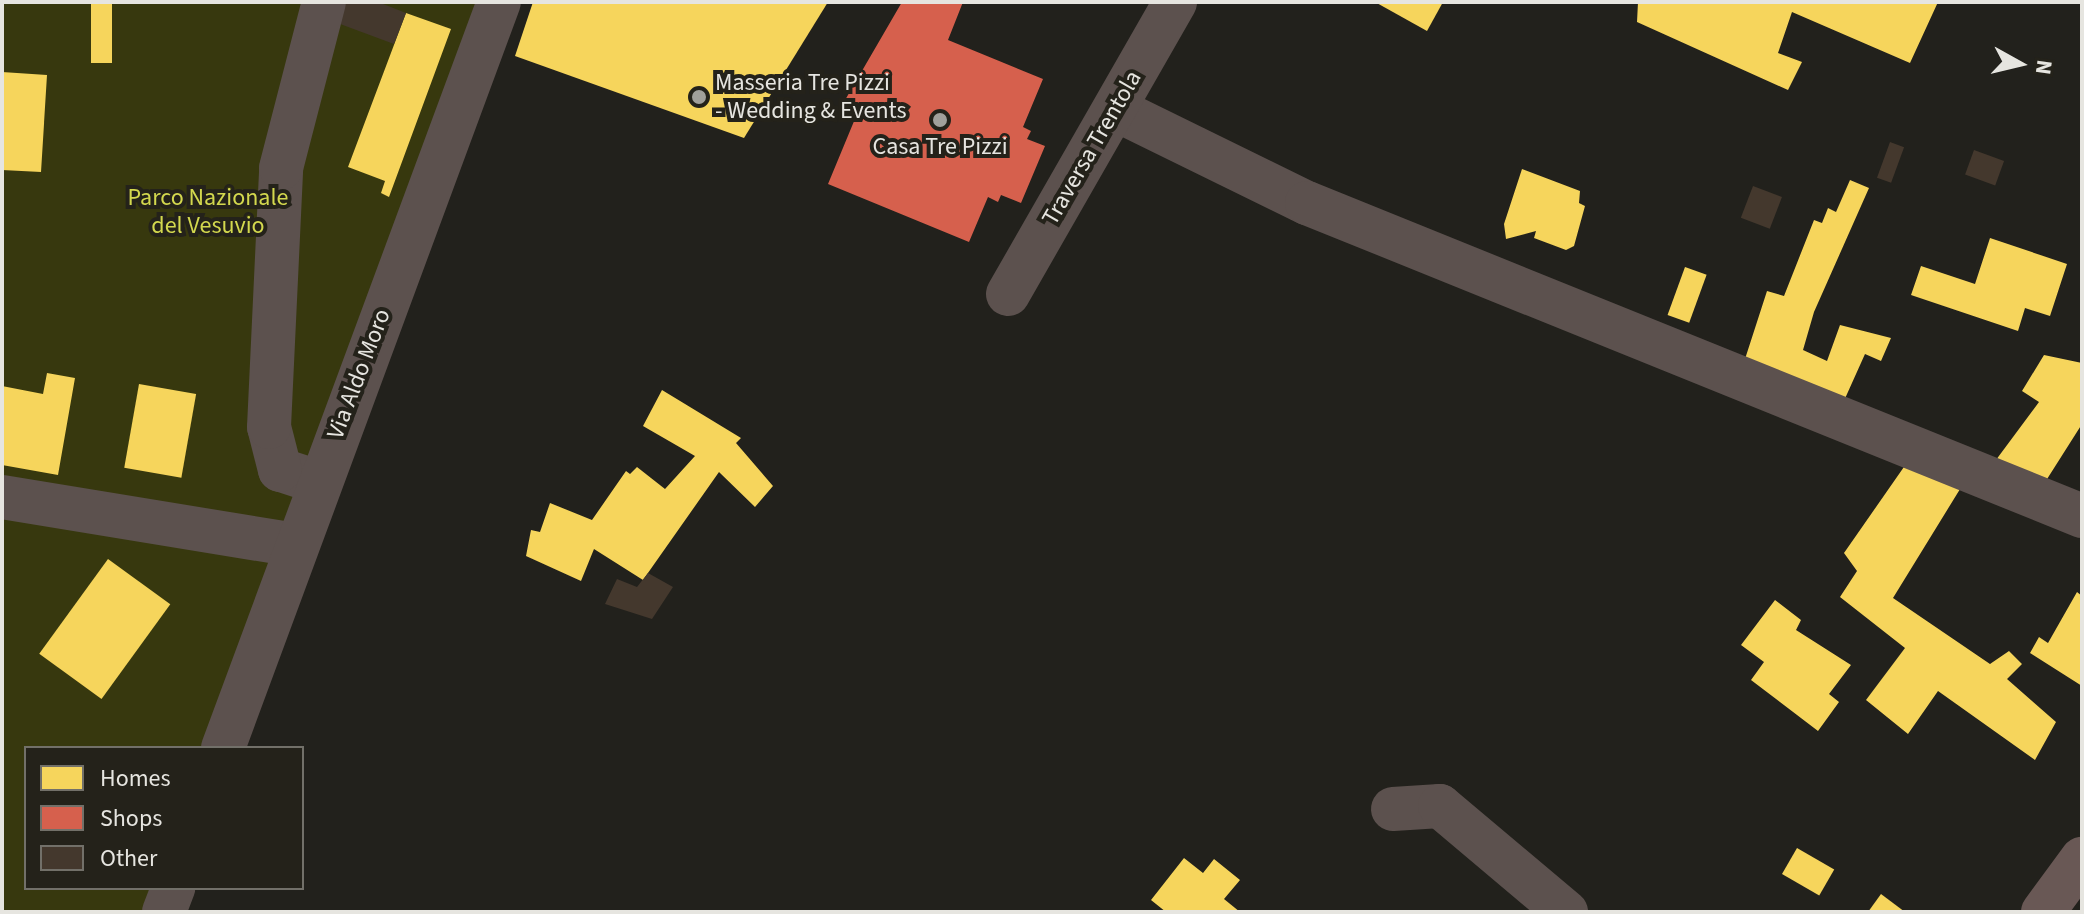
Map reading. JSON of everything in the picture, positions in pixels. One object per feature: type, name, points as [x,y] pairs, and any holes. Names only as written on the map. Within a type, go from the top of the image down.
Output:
[{"type":"main road","points":[[2043,912],[2082,859]]},
{"type":"street","points":[[318,482],[280,470],[271,453],[269,427],[281,168],[324,2]]},
{"type":"street","name":"Via Aldo Moro","points":[[224,746],[294,545],[499,2]]},
{"type":"street","name":"Traversa Trentola","points":[[1008,294],[1175,2]]},
{"type":"street","points":[[1115,109],[1363,227],[2082,516]]},
{"type":"street","points":[[2,497],[294,545]]},
{"type":"street","points":[[1393,809],[1440,806],[1566,912]]},
{"type":"street","points":[[164,912],[172,890]]},
{"type":"green space","name":"Parco Nazionale del Vesuvio","points":[[2,2],[507,2],[232,746],[24,746],[24,890],[179,890],[172,912],[2,912]]},
{"type":"building: Homes","points":[[91,2],[112,2],[112,63],[91,63]]},
{"type":"building: Homes","name":"Masseria Tre Pizzi - Wedding & Events","points":[[533,2],[828,2],[744,138],[515,56]]},
{"type":"building: Homes","points":[[1375,2],[1443,2],[1427,31]]},
{"type":"building: Homes","points":[[1638,2],[1938,2],[1910,63],[1792,12],[1778,53],[1802,62],[1788,90],[1637,22]]},
{"type":"building: Homes","points":[[406,13],[451,29],[389,197],[381,193],[385,181],[348,167]]},
{"type":"building: Homes","points":[[2,72],[47,75],[41,172],[2,170]]},
{"type":"building: Homes","points":[[1522,169],[1580,191],[1579,203],[1585,206],[1574,246],[1566,250],[1534,238],[1536,231],[1506,239],[1504,224]]},
{"type":"building: Homes","points":[[1850,180],[1869,188],[1814,312],[1803,350],[1827,361],[1840,325],[1891,338],[1881,361],[1865,354],[1843,403],[1745,359],[1767,291],[1784,296],[1814,220],[1822,223],[1828,208],[1836,212]]},
{"type":"building: Homes","points":[[1990,238],[2067,264],[2050,316],[2025,308],[2018,331],[1911,295],[1921,266],[1975,284]]},
{"type":"building: Homes","points":[[1685,267],[1707,275],[1689,323],[1668,315]]},
{"type":"building: Homes","points":[[2044,355],[2082,363],[2082,424],[2042,487],[1990,468],[2039,402],[2022,391]]},
{"type":"building: Homes","points":[[47,373],[75,378],[58,475],[2,465],[2,386],[43,394]]},
{"type":"building: Homes","points":[[139,384],[196,394],[181,478],[124,468]]},
{"type":"building: Homes","points":[[662,390],[741,438],[736,443],[773,486],[755,507],[719,472],[643,580],[594,549],[581,581],[526,556],[531,530],[540,532],[550,503],[592,520],[626,471],[630,474],[637,467],[665,489],[695,456],[643,426]]},
{"type":"building: Homes","points":[[1906,464],[1965,481],[1893,598],[1990,664],[2009,651],[2022,664],[2007,679],[2056,722],[2035,760],[1938,691],[1908,734],[1866,700],[1905,648],[1840,597],[1857,571],[1844,553]]},
{"type":"building: Homes","points":[[108,559],[170,604],[102,699],[39,654]]},
{"type":"building: Homes","points":[[2077,592],[2082,596],[2082,686],[2030,653],[2039,637],[2048,643]]},
{"type":"building: Homes","points":[[1775,600],[1801,620],[1796,630],[1851,665],[1829,694],[1839,702],[1818,731],[1751,680],[1764,662],[1741,645]]},
{"type":"building: Homes","points":[[1797,848],[1834,869],[1819,895],[1782,874]]},
{"type":"building: Homes","points":[[1184,858],[1203,873],[1214,859],[1240,880],[1224,899],[1240,912],[1166,912],[1151,900]]},
{"type":"building: Homes","points":[[1881,894],[1905,912],[1868,912]]},
{"type":"building: Shops","name":"Casa Tre Pizzi","points":[[902,2],[963,2],[948,40],[1043,79],[1023,127],[1031,131],[1027,139],[1045,146],[1021,203],[1001,195],[998,202],[988,197],[969,242],[828,184],[857,114],[841,107]]},
{"type":"building: Other","points":[[339,2],[378,2],[406,13],[394,44],[332,21]]},
{"type":"building: Other","points":[[1890,142],[1904,147],[1891,183],[1877,178]]},
{"type":"building: Other","points":[[1974,150],[2004,161],[1995,185],[1965,174]]},
{"type":"building: Other","points":[[1753,186],[1782,197],[1770,229],[1741,218]]},
{"type":"building: Other","points":[[648,573],[673,587],[652,619],[605,604],[617,579],[637,587]]},
{"type":"place","name":"Masseria Tre Pizzi - Wedding & Events","points":[[699,97]]},
{"type":"place","name":"Casa Tre Pizzi","points":[[940,120]]}]
